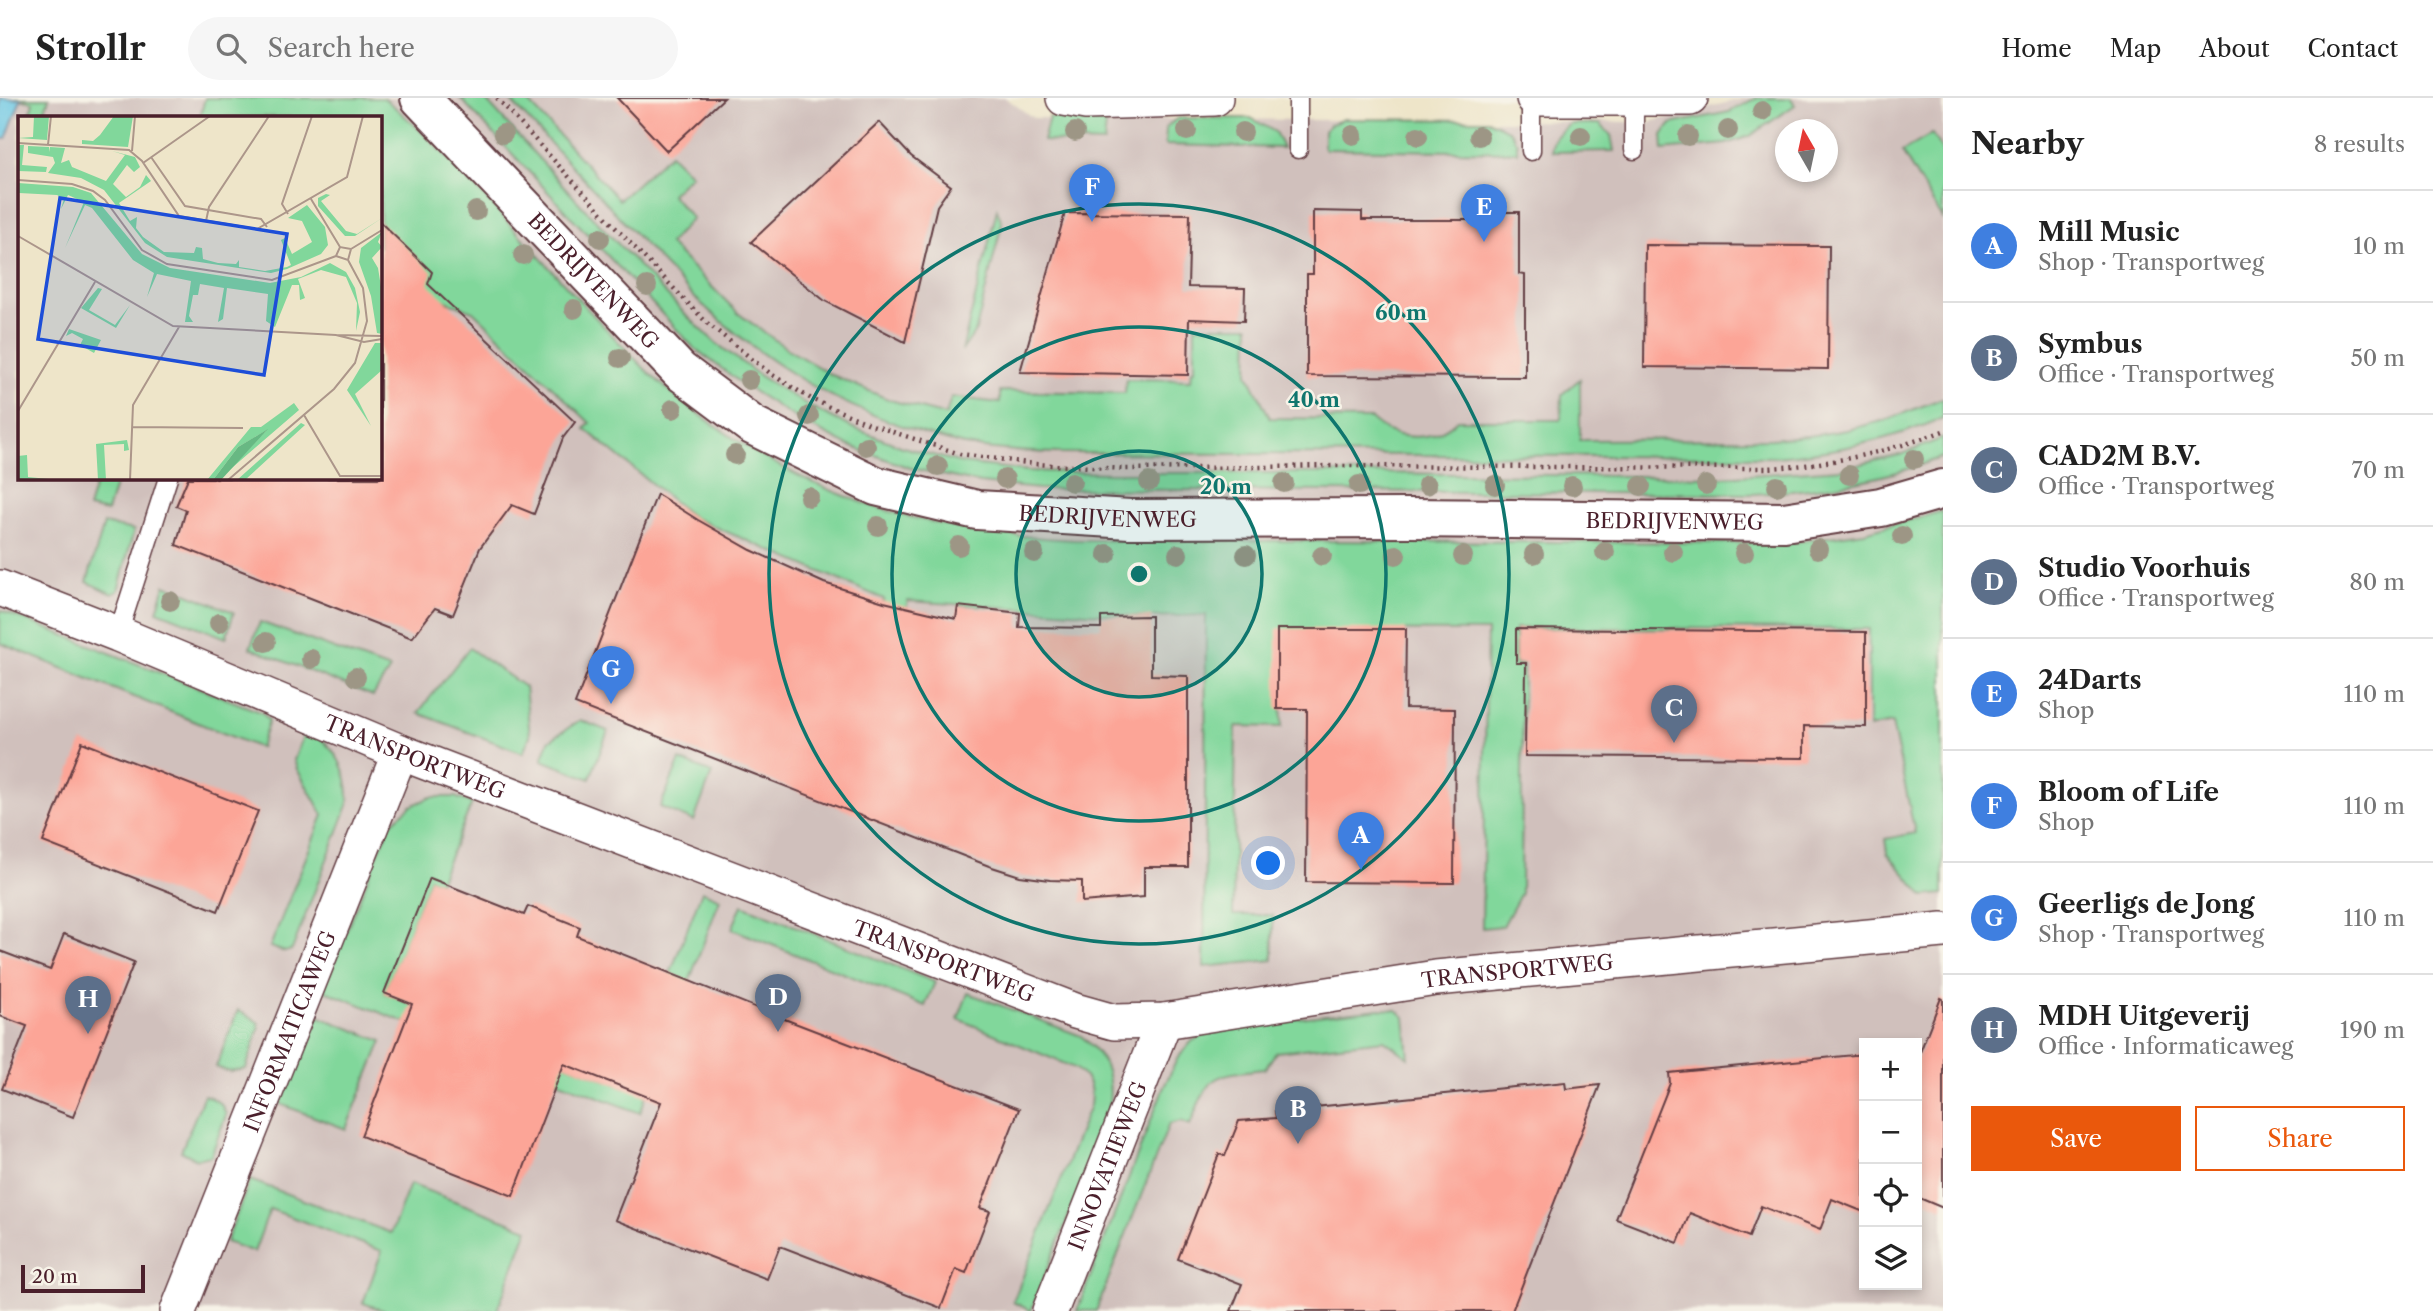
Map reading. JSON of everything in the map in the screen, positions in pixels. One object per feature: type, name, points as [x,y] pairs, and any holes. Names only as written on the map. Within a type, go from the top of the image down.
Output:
[{"type":"main road","name":"BEDRIJVENWEG","points":[[420,98],[680,371],[752,425],[876,486],[977,510],[1129,520],[1770,522],[1881,507],[1943,489]]},
{"type":"street","points":[[1064,98],[1086,102],[1215,98]]},
{"type":"street","points":[[1533,98],[1690,98]]},
{"type":"street","name":"TRANSPORTWEG","points":[[0,588],[118,634],[400,752],[1075,1011],[1114,1023],[1164,1021],[1436,978],[1943,930]]},
{"type":"street","name":"INFORMATICAWEG","points":[[178,1311],[400,752]]},
{"type":"street","name":"INNOVATIEWEG","points":[[1050,1311],[1164,1021]]},
{"type":"lane","points":[[1298,98],[1298,149]]},
{"type":"lane","points":[[1531,151],[1533,98]]},
{"type":"lane","points":[[1634,99],[1634,150]]},
{"type":"lane","points":[[118,634],[167,480]]},
{"type":"path","points":[[497,98],[707,323],[771,374],[813,400],[872,425],[960,454],[1035,464],[1126,469],[1331,466],[1767,468],[1806,466],[1869,455],[1943,431]]},
{"type":"shaded area","points":[[0,98],[1006,98],[1033,118],[1649,122],[1746,98],[1943,98],[1943,1311],[0,1311]]},
{"type":"green space","points":[[15,98],[49,98],[43,116],[29,116],[33,102]]},
{"type":"green space","points":[[205,98],[384,98],[456,166],[657,381],[684,402],[762,456],[804,478],[846,497],[933,522],[978,531],[1074,540],[1787,543],[1864,532],[1943,511],[1943,894],[1924,896],[1887,853],[1885,839],[1915,833],[1892,723],[1869,728],[1869,629],[1515,628],[1515,664],[1523,665],[1521,893],[1503,926],[1482,928],[1487,631],[1279,630],[1282,727],[1236,726],[1233,915],[1273,915],[1273,960],[1204,967],[1206,615],[1148,617],[908,601],[868,779],[839,805],[884,599],[694,518],[585,429],[590,423],[473,311],[419,291],[382,249],[382,116],[200,116]]},
{"type":"green space","points":[[460,98],[484,98],[687,316],[716,343],[760,376],[809,406],[851,427],[903,447],[962,463],[1029,471],[1108,473],[1720,477],[1841,469],[1903,454],[1943,438],[1943,457],[1850,483],[1754,494],[1039,489],[980,483],[910,468],[847,445],[802,422],[742,384],[693,347]]},
{"type":"green space","points":[[508,98],[525,98],[619,200],[670,154],[691,175],[671,194],[692,218],[669,244],[739,314],[789,350],[832,375],[890,400],[946,415],[951,397],[1000,403],[1000,391],[1125,393],[1126,379],[1191,380],[1192,370],[1195,370],[1195,326],[1249,326],[1248,374],[1270,418],[1371,419],[1391,432],[1414,437],[1437,433],[1457,420],[1561,420],[1562,394],[1580,379],[1580,440],[1771,439],[1808,436],[1886,420],[1943,398],[1943,418],[1861,444],[1776,457],[1057,453],[964,445],[882,419],[852,406],[797,377],[746,341],[695,298]]},
{"type":"green space","points":[[1756,98],[1790,98],[1795,105],[1750,136],[1726,144],[1663,150],[1662,135],[1671,124],[1729,112]]},
{"type":"green space","points":[[1049,117],[1086,117],[1106,124],[1104,143],[1043,141]]},
{"type":"green space","points":[[1178,118],[1251,118],[1275,132],[1283,148],[1165,145],[1166,127]]},
{"type":"green space","points":[[1343,119],[1488,120],[1510,131],[1517,143],[1517,152],[1324,149],[1324,131]]},
{"type":"green space","points":[[1570,124],[1600,124],[1611,135],[1614,151],[1552,152],[1555,139]]},
{"type":"green space","points":[[1932,134],[1943,152],[1943,219],[1902,152]]},
{"type":"green space","points":[[997,209],[1002,223],[976,330],[962,351]]},
{"type":"green space","points":[[96,480],[116,480],[107,512],[88,508]]},
{"type":"green space","points":[[104,524],[134,530],[118,591],[112,594],[87,582]]},
{"type":"green space","points":[[165,585],[234,612],[226,638],[157,611]]},
{"type":"green space","points":[[0,610],[263,713],[269,720],[260,748],[0,643]]},
{"type":"green space","points":[[260,622],[390,669],[373,696],[250,648]]},
{"type":"green space","points":[[469,648],[525,687],[530,736],[523,753],[418,713]]},
{"type":"green space","points":[[580,720],[608,731],[590,779],[542,760],[549,741]]},
{"type":"green space","points":[[306,729],[325,742],[339,760],[346,781],[348,805],[292,950],[285,952],[270,947],[323,815],[294,760]]},
{"type":"green space","points":[[680,760],[712,773],[694,821],[660,807]]},
{"type":"green space","points":[[431,797],[455,797],[472,803],[439,882],[430,878],[385,993],[626,1088],[702,891],[720,899],[640,1113],[322,990],[390,824],[411,806]]},
{"type":"green space","points":[[742,905],[935,982],[925,1006],[732,929]]},
{"type":"green space","points":[[968,993],[1081,1036],[1104,1063],[1109,1082],[1108,1117],[1031,1311],[1013,1302],[1090,1105],[1091,1093],[1087,1080],[1075,1068],[958,1019]]},
{"type":"green space","points":[[1380,1009],[1397,1010],[1405,1017],[1409,1058],[1384,1040],[1276,1052],[1265,1069],[1233,1073],[1214,1080],[1202,1096],[1190,1125],[1181,1121],[1169,1124],[1096,1311],[1077,1311],[1163,1089],[1177,1059],[1192,1041],[1226,1026]]},
{"type":"green space","points":[[238,1010],[258,1022],[259,1027],[246,1069],[230,1072],[216,1067]]},
{"type":"green space","points":[[315,1015],[382,1041],[346,1129],[280,1104]]},
{"type":"green space","points":[[204,1095],[218,1102],[226,1115],[211,1156],[196,1159],[181,1151]]},
{"type":"green space","points":[[250,1180],[391,1233],[410,1184],[528,1229],[497,1311],[385,1311],[363,1303],[382,1251],[270,1209],[254,1252],[226,1242]]},
{"type":"water","points":[[0,98],[21,99],[6,139],[0,139]]},
{"type":"building","points":[[617,98],[724,98],[667,151]]},
{"type":"building","points":[[879,122],[911,156],[951,186],[937,206],[905,342],[825,301],[751,242]]},
{"type":"building","points":[[1313,211],[1362,212],[1362,220],[1471,220],[1471,212],[1519,212],[1519,274],[1525,275],[1525,377],[1307,376],[1307,274],[1313,274]]},
{"type":"building","points":[[1065,213],[1190,214],[1188,287],[1245,288],[1244,321],[1189,319],[1188,375],[1020,372]]},
{"type":"building","points":[[382,224],[432,272],[428,284],[575,422],[563,438],[534,514],[512,505],[480,548],[453,615],[435,608],[412,638],[176,545],[186,510],[176,506],[187,480],[382,480]]},
{"type":"building","points":[[1645,245],[1829,246],[1828,369],[1644,367]]},
{"type":"building","points":[[657,494],[751,550],[824,583],[884,602],[956,619],[958,606],[1020,613],[1019,627],[1101,628],[1101,617],[1151,616],[1151,675],[1188,676],[1188,867],[1144,867],[1144,897],[1082,902],[1082,881],[1020,876],[989,866],[575,704]]},
{"type":"building","points":[[1277,629],[1406,629],[1405,708],[1455,709],[1454,883],[1306,882],[1307,709],[1277,709]]},
{"type":"building","points":[[1516,629],[1866,632],[1866,727],[1804,726],[1804,758],[1525,756],[1526,663],[1516,663]]},
{"type":"building","points":[[82,742],[258,811],[218,911],[43,842]]},
{"type":"building","points":[[430,878],[524,915],[528,906],[580,927],[577,936],[1019,1109],[980,1208],[990,1211],[966,1273],[956,1269],[941,1308],[780,1246],[767,1279],[615,1220],[661,1102],[564,1064],[513,1196],[361,1136],[412,1004],[384,993]]},
{"type":"building","points":[[64,934],[134,962],[73,1117],[2,1089],[27,1026],[0,1016],[0,951],[50,970]]},
{"type":"building","points":[[1941,998],[1943,1208],[1922,1199],[1922,1047]]},
{"type":"building","points":[[1859,1054],[1859,1210],[1832,1199],[1820,1230],[1761,1206],[1749,1237],[1690,1213],[1678,1243],[1616,1219],[1670,1083],[1669,1073]]},
{"type":"building","points":[[1565,1082],[1566,1089],[1600,1085],[1512,1311],[1231,1311],[1242,1284],[1178,1259],[1219,1154],[1225,1156],[1239,1121],[1276,1118],[1275,1111]]},
{"type":"place","name":"Bloom of Life","points":[[1092,222]]},
{"type":"place","name":"24Darts","points":[[1484,242]]},
{"type":"place","name":"Geerligs de Jong","points":[[611,704]]},
{"type":"place","name":"CAD2M B.V.","points":[[1674,743]]},
{"type":"place","name":"Mill Music","points":[[1361,870]]},
{"type":"place","name":"Studio Voorhuis","points":[[778,1032]]},
{"type":"place","name":"MDH Uitgeverij","points":[[88,1034]]},
{"type":"place","name":"Symbus","points":[[1298,1144]]}]
